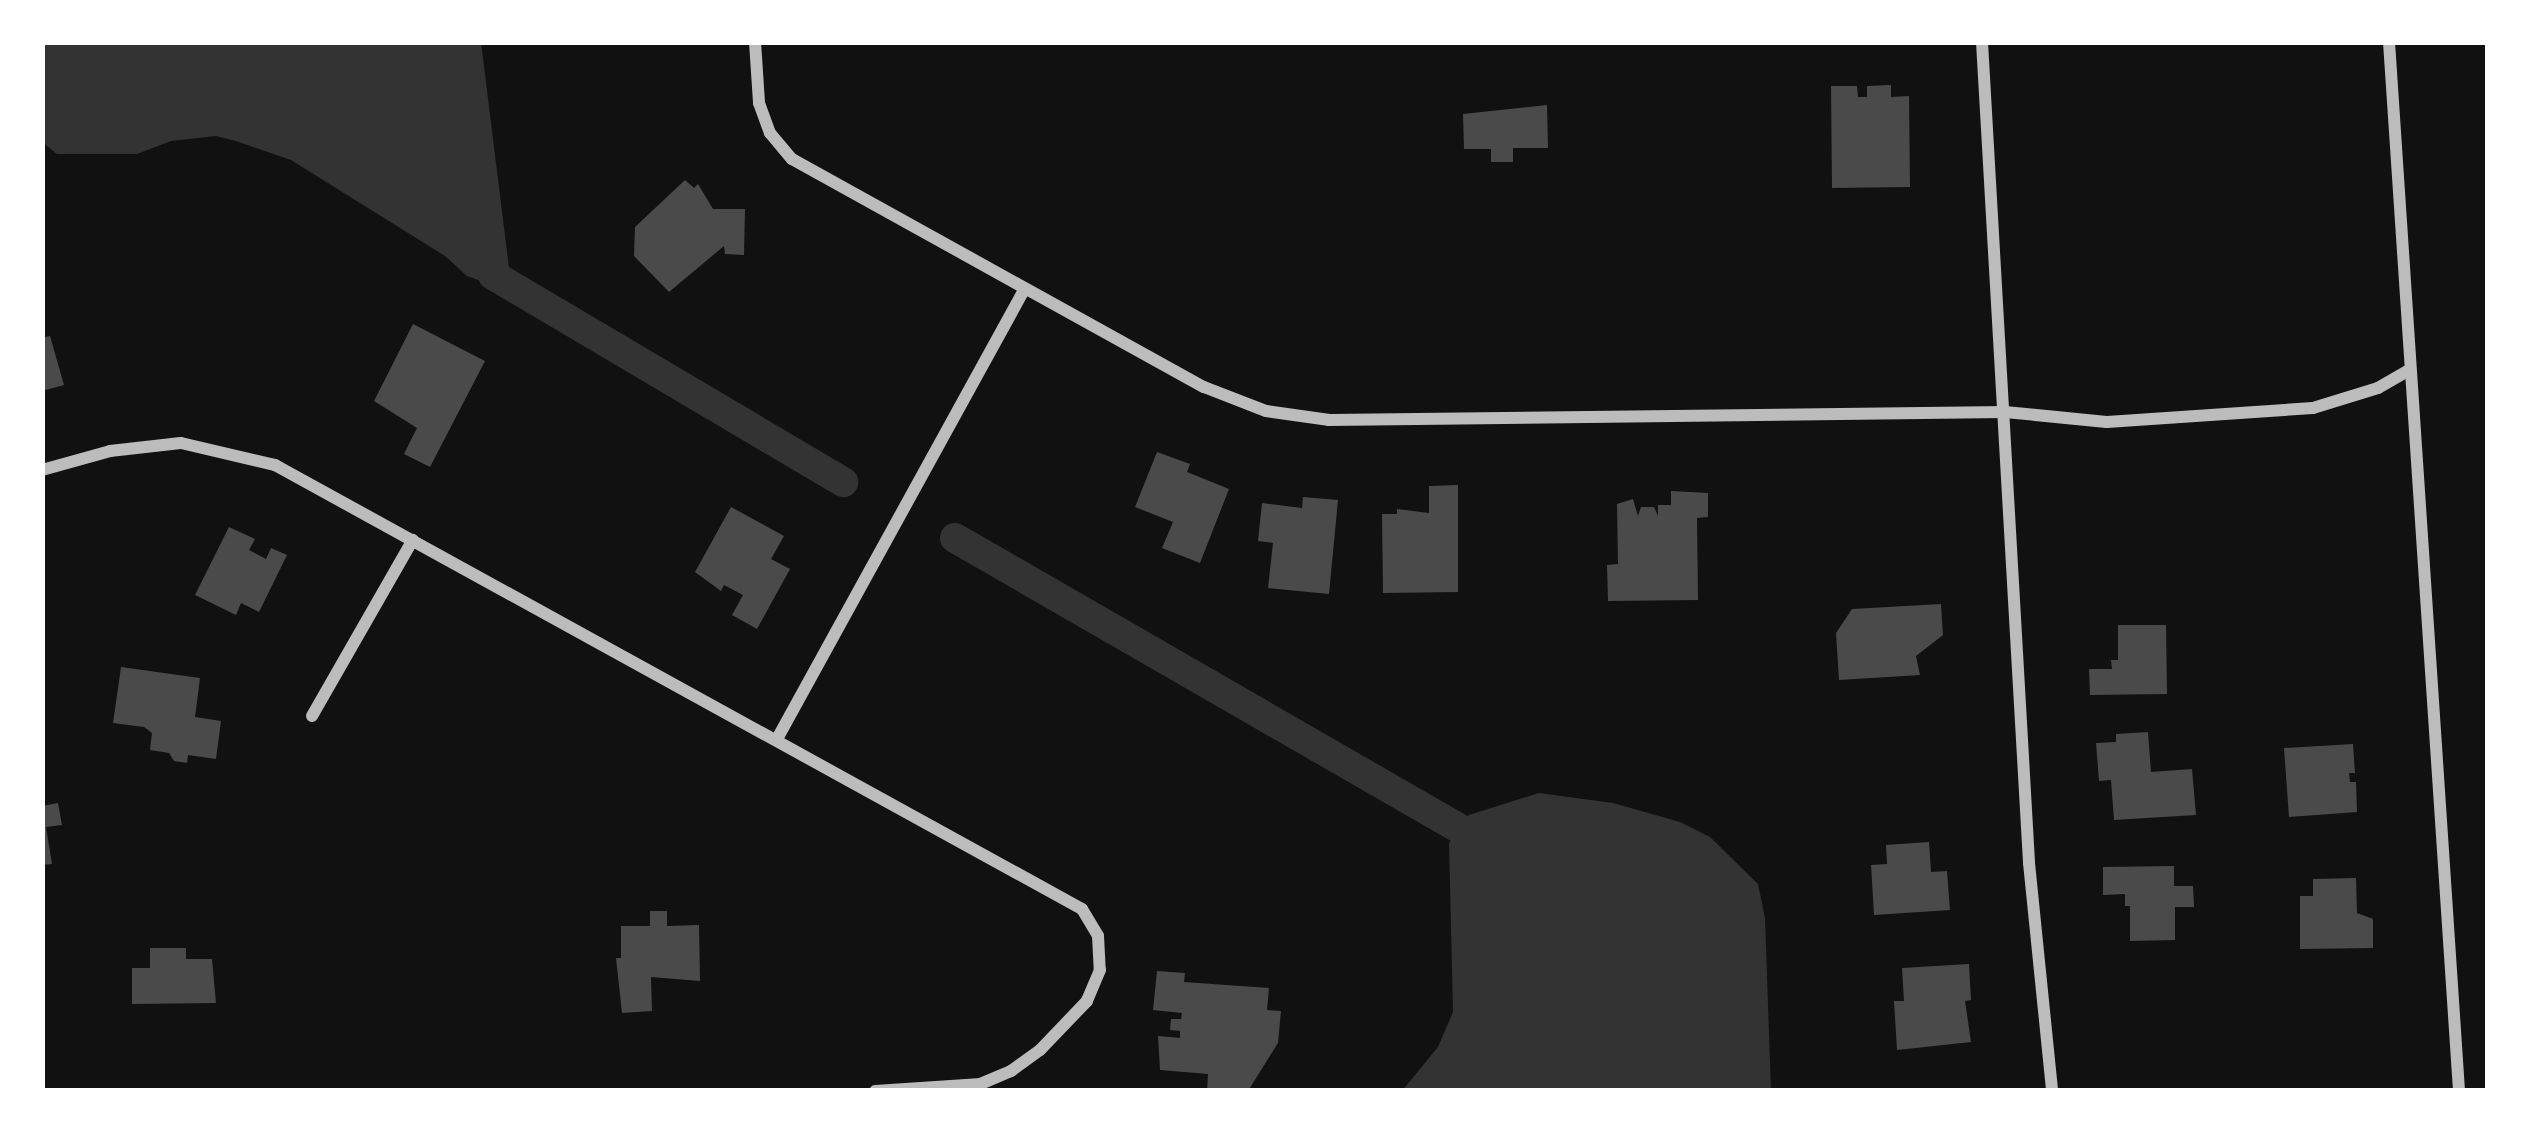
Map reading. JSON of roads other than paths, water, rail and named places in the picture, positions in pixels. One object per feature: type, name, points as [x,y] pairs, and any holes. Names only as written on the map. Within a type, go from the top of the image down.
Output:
[{"type":"street","points":[[755,42],[759,103],[770,134],[792,159],[1204,387],[1297,417],[1461,420],[2005,412],[2108,422],[2281,413],[2345,400],[2409,370]]},
{"type":"street","points":[[1982,42],[2030,863],[2052,1091]]},
{"type":"street","points":[[2389,42],[2458,1091]]},
{"type":"street","points":[[777,740],[1024,290]]},
{"type":"street","points":[[42,470],[144,445],[212,447],[275,465],[1082,909],[1098,936],[1100,970],[1087,1001],[1067,1025],[1012,1072],[950,1089],[875,1091]]},
{"type":"street","points":[[312,716],[413,540]]},
{"type":"waterway","points":[[493,275],[843,482]]},
{"type":"waterway","points":[[955,538],[1467,833]]}]
